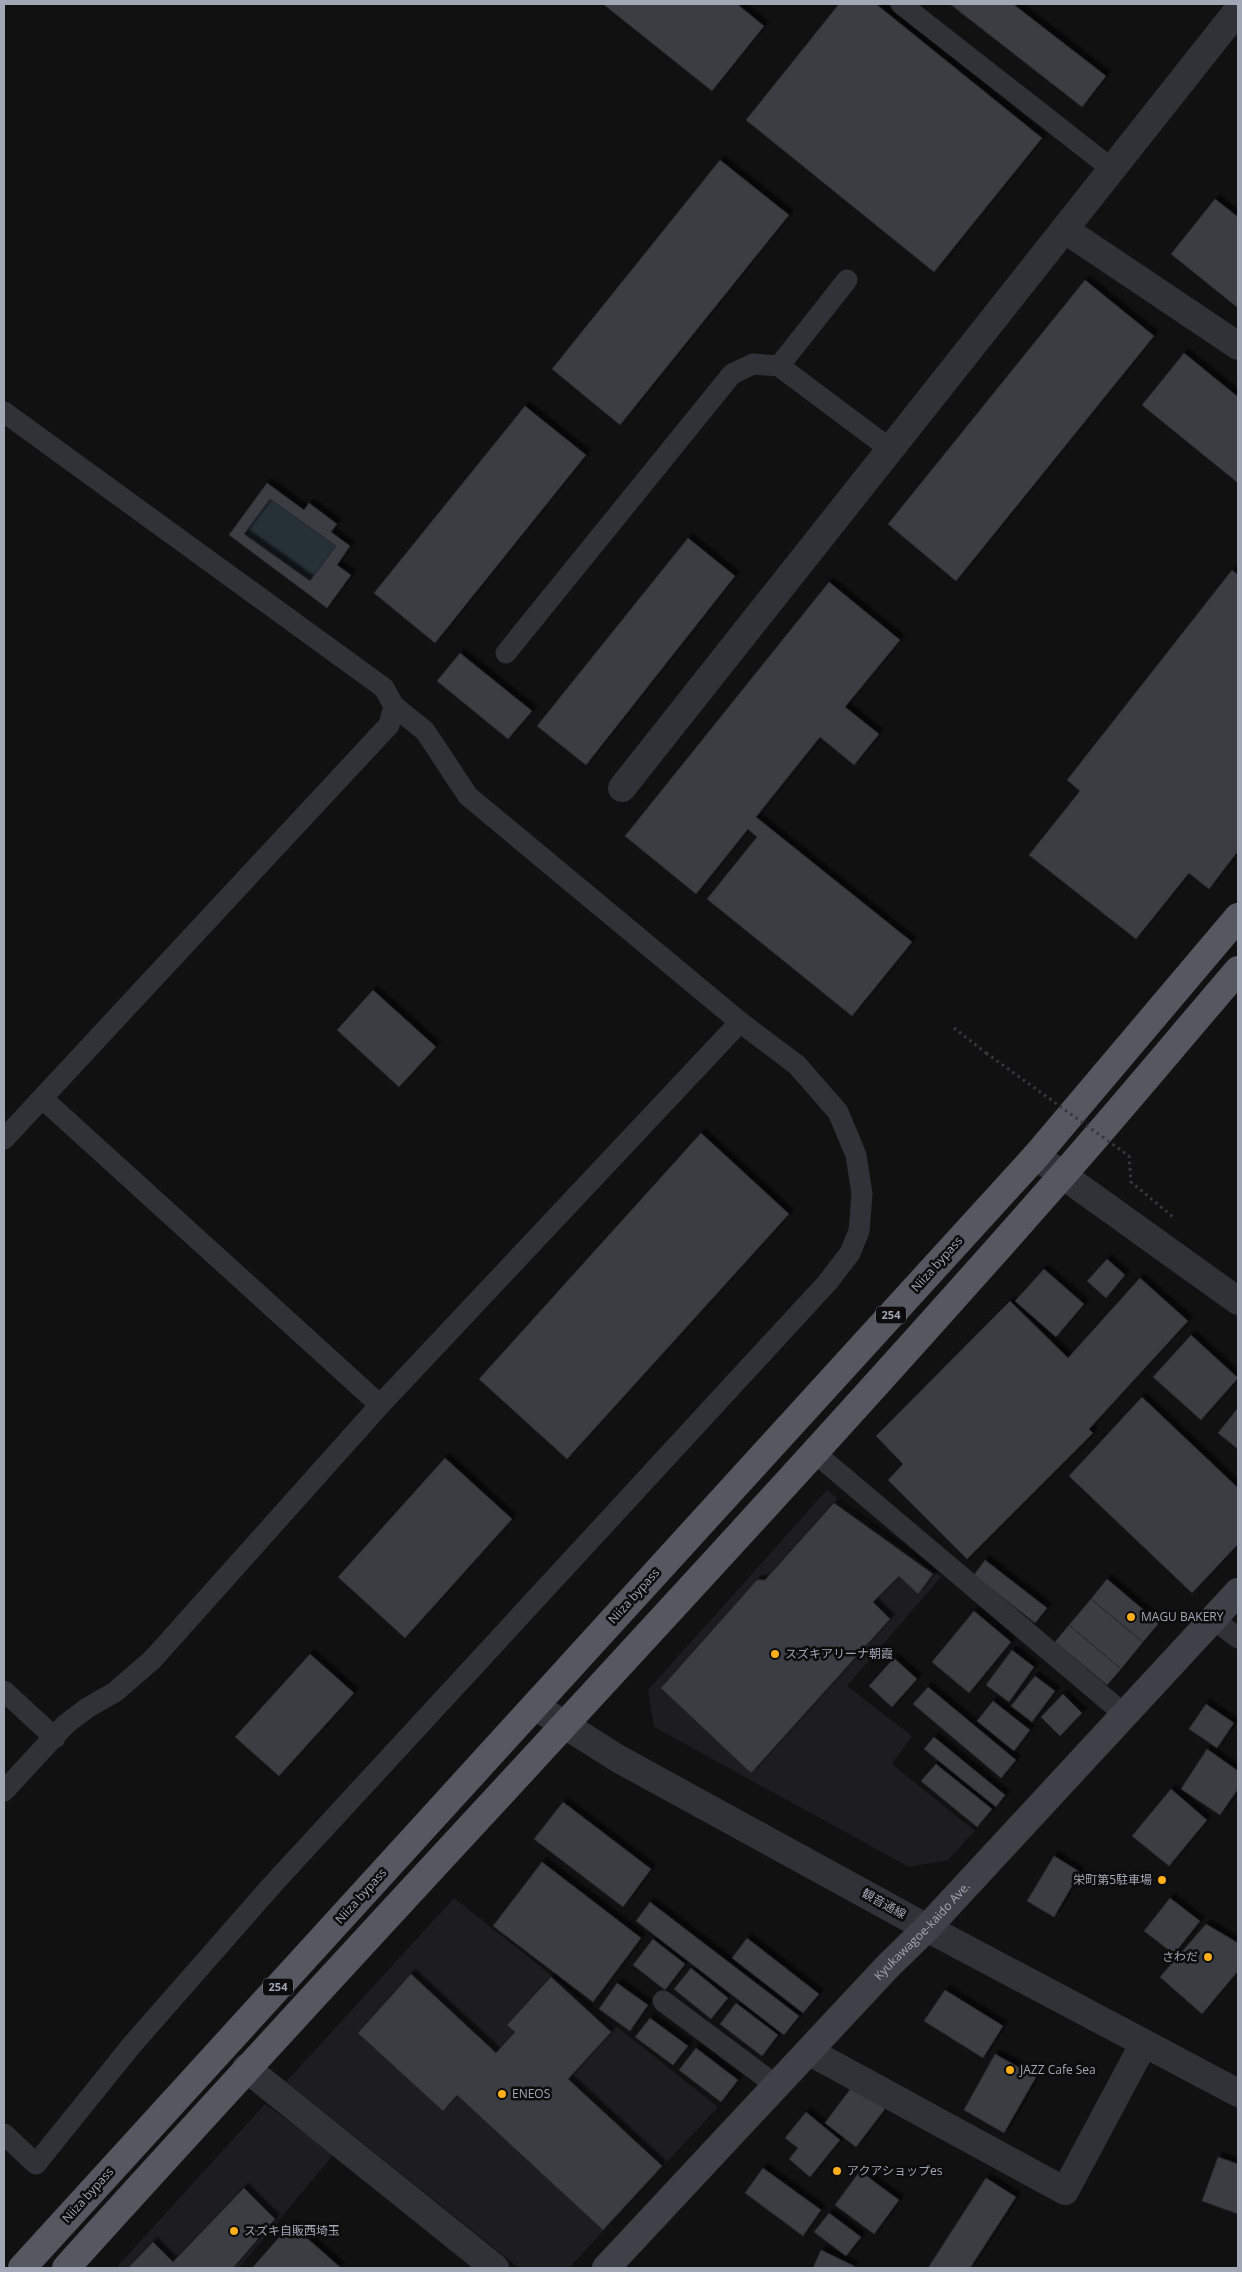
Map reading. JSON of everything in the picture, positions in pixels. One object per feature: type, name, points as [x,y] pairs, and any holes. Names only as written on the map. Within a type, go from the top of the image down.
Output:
[{"type":"highway","name":"Niiza bypass","points":[[22,2268],[1036,1156],[1238,917]]},
{"type":"highway","name":"254","points":[[66,2268],[246,2068],[815,1453],[1063,1175],[1238,970]]},
{"type":"main road","name":"Kyukawagoe-kaido Ave.","points":[[606,2268],[810,2052],[888,1966],[927,1928],[1238,1592]]},
{"type":"street","points":[[622,788],[1238,10]]},
{"type":"street","points":[[1064,229],[1238,346]]},
{"type":"street","points":[[1036,1156],[1238,1301]]},
{"type":"street","name":"観音通線","points":[[535,1706],[617,1758],[927,1928],[1238,2094]]},
{"type":"street","points":[[810,2052],[1065,2191],[1144,2043]]},
{"type":"street","points":[[246,2068],[495,2268]]},
{"type":"lane","points":[[901,4],[1112,169]]},
{"type":"lane","points":[[779,366],[847,280]]},
{"type":"lane","points":[[506,653],[732,374],[754,364],[779,366],[890,448]]},
{"type":"lane","points":[[4,412],[384,688],[394,706],[425,731],[468,796],[740,1022],[796,1065],[838,1112],[856,1155],[862,1194],[859,1231],[850,1253],[827,1283],[273,1884],[131,2046],[36,2164],[4,2134]]},
{"type":"lane","points":[[4,1139],[389,725],[394,706]]},
{"type":"lane","points":[[4,1791],[66,1724],[87,1708],[115,1692],[154,1659],[380,1405],[740,1022]]},
{"type":"lane","points":[[42,1098],[380,1405]]},
{"type":"lane","points":[[815,1453],[1124,1714]]},
{"type":"lane","points":[[1213,1618],[1238,1638]]},
{"type":"lane","points":[[4,1691],[55,1738]]},
{"type":"lane","points":[[664,2001],[777,2086]]},
{"type":"path","points":[[954,1028],[1129,1156],[1131,1182],[1173,1217]]},
{"type":"shaded area","points":[[270,499],[336,546],[310,581],[244,534]]},
{"type":"shaded area","points":[[827,1490],[941,1577],[847,1686],[912,1736],[892,1764],[975,1831],[948,1860],[909,1867],[654,1727],[648,1690]]},
{"type":"shaded area","name":"ENEOS","points":[[454,1898],[718,2107],[569,2268],[519,2268],[286,2082]]},
{"type":"shaded area","points":[[265,2104],[334,2154],[239,2268],[116,2268]]},
{"type":"building","points":[[603,4],[737,4],[764,26],[712,91]]},
{"type":"building","points":[[839,4],[876,4],[1042,138],[934,272],[746,120]]},
{"type":"building","points":[[950,4],[1013,4],[1106,76],[1082,107]]},
{"type":"building","points":[[720,160],[789,215],[620,425],[552,369]]},
{"type":"building","points":[[1215,199],[1238,217],[1238,308],[1171,254]]},
{"type":"building","points":[[1085,280],[1154,336],[956,581],[888,524]]},
{"type":"building","points":[[1184,353],[1238,397],[1238,483],[1142,405]]},
{"type":"building","points":[[525,406],[586,455],[435,643],[374,593]]},
{"type":"building","points":[[267,483],[304,510],[309,503],[337,524],[331,532],[350,546],[337,565],[351,575],[327,608],[229,535]],"holes":[[[270,499],[336,546],[310,581],[244,534]]]},
{"type":"building","points":[[688,538],[735,576],[586,765],[537,726]]},
{"type":"building","points":[[1232,570],[1238,575],[1238,851],[1209,889],[1189,873],[1136,939],[1029,855],[1080,791],[1067,780]]},
{"type":"building","points":[[829,582],[900,640],[845,707],[879,734],[854,765],[820,737],[756,817],[912,942],[852,1016],[707,899],[757,837],[748,829],[696,894],[625,836]]},
{"type":"building","points":[[460,653],[532,711],[508,739],[437,681]]},
{"type":"building","points":[[373,990],[436,1047],[399,1087],[337,1030]]},
{"type":"building","points":[[701,1133],[789,1214],[567,1459],[479,1379]]},
{"type":"building","points":[[1107,1259],[1125,1275],[1106,1298],[1087,1281]]},
{"type":"building","points":[[1044,1269],[1084,1304],[1056,1337],[1015,1301]]},
{"type":"building","points":[[1140,1278],[1188,1321],[1089,1429],[1093,1433],[967,1559],[888,1480],[903,1464],[876,1436],[1010,1301],[1068,1358]]},
{"type":"building","points":[[1191,1335],[1238,1378],[1201,1420],[1153,1377]]},
{"type":"building","points":[[1142,1397],[1238,1488],[1238,1544],[1192,1593],[1069,1476]]},
{"type":"building","points":[[1238,1408],[1238,1449],[1218,1433]]},
{"type":"building","points":[[445,1458],[512,1519],[405,1638],[338,1577]]},
{"type":"building","name":"スズキアリーナ朝霞","points":[[834,1503],[933,1574],[918,1594],[899,1576],[873,1602],[890,1619],[751,1773],[661,1688],[757,1580],[765,1580]]},
{"type":"building","points":[[985,1560],[1047,1608],[1035,1623],[974,1575]]},
{"type":"building","points":[[1107,1579],[1159,1623],[1143,1642],[1091,1599]]},
{"type":"building","points":[[1091,1599],[1143,1642],[1121,1669],[1069,1625]]},
{"type":"building","points":[[974,1611],[1011,1642],[969,1693],[932,1662]]},
{"type":"building","points":[[1069,1625],[1121,1669],[1107,1685],[1055,1642]]},
{"type":"building","points":[[1012,1650],[1034,1667],[1009,1702],[986,1685]]},
{"type":"building","points":[[310,1654],[354,1693],[279,1776],[235,1737]]},
{"type":"building","points":[[894,1658],[917,1679],[892,1707],[869,1686]]},
{"type":"building","points":[[1035,1676],[1055,1691],[1032,1722],[1011,1706]]},
{"type":"building","points":[[928,1687],[1016,1760],[1001,1778],[913,1704]]},
{"type":"building","points":[[1063,1694],[1082,1713],[1060,1736],[1041,1717]]},
{"type":"building","points":[[993,1701],[1030,1730],[1014,1751],[977,1721]]},
{"type":"building","points":[[1206,1704],[1234,1723],[1217,1748],[1189,1729]]},
{"type":"building","points":[[934,1737],[1005,1795],[996,1807],[924,1749]]},
{"type":"building","points":[[1207,1749],[1238,1771],[1238,1789],[1220,1815],[1181,1789]]},
{"type":"building","points":[[936,1764],[992,1809],[977,1827],[921,1781]]},
{"type":"building","points":[[1171,1789],[1207,1820],[1169,1866],[1132,1836]]},
{"type":"building","points":[[563,1802],[651,1869],[623,1907],[534,1839]]},
{"type":"building","points":[[1054,1856],[1080,1872],[1054,1917],[1027,1901]]},
{"type":"building","points":[[542,1862],[641,1938],[593,2002],[493,1926]]},
{"type":"building","points":[[1170,1898],[1200,1921],[1174,1954],[1144,1931]]},
{"type":"building","points":[[650,1902],[799,2016],[784,2035],[636,1921]]},
{"type":"building","name":"さわだ","points":[[1206,1924],[1238,1943],[1238,1971],[1202,2014],[1160,1977]]},
{"type":"building","points":[[747,1938],[819,1994],[803,2013],[732,1958]]},
{"type":"building","points":[[653,1939],[685,1964],[665,1990],[633,1965]]},
{"type":"building","points":[[691,1968],[728,1998],[711,2019],[674,1989]]},
{"type":"building","points":[[411,1974],[496,2053],[515,2032],[507,2025],[551,1977],[611,2032],[568,2079],[662,2166],[603,2230],[457,2095],[443,2111],[358,2033]]},
{"type":"building","points":[[617,1983],[648,2005],[630,2031],[599,2009]]},
{"type":"building","points":[[945,1990],[1003,2026],[983,2058],[924,2021]]},
{"type":"building","points":[[736,2003],[778,2035],[762,2056],[720,2024]]},
{"type":"building","points":[[650,2018],[688,2046],[673,2065],[635,2037]]},
{"type":"building","points":[[696,2048],[738,2080],[721,2102],[679,2070]]},
{"type":"building","points":[[995,2054],[1036,2077],[1004,2133],[964,2110]]},
{"type":"building","points":[[854,2084],[885,2109],[856,2147],[825,2123]]},
{"type":"building","points":[[806,2112],[840,2140],[810,2177],[789,2159],[798,2148],[785,2138]]},
{"type":"building","points":[[1218,2157],[1238,2164],[1238,2214],[1202,2201]]},
{"type":"building","points":[[763,2168],[821,2210],[803,2236],[745,2193]]},
{"type":"building","points":[[860,2171],[899,2200],[874,2234],[835,2205]]},
{"type":"building","points":[[986,2178],[1016,2197],[970,2268],[928,2268]]},
{"type":"building","name":"スズキ自販西埼玉","points":[[244,2188],[275,2219],[233,2268],[128,2268],[153,2242],[173,2262]]},
{"type":"building","points":[[829,2213],[861,2237],[846,2256],[814,2232]]},
{"type":"building","points":[[291,2224],[341,2268],[252,2268]]},
{"type":"building","points":[[821,2250],[854,2266],[853,2268],[813,2268]]},
{"type":"place","name":"MAGU BAKERY","points":[[1131,1617]]},
{"type":"place","name":"スズキアリーナ朝霞","points":[[775,1654]]},
{"type":"place","name":"栄町第5駐車場","points":[[1162,1880]]},
{"type":"place","name":"さわだ","points":[[1208,1957]]},
{"type":"place","name":"JAZZ Cafe Sea","points":[[1010,2070]]},
{"type":"place","name":"ENEOS","points":[[502,2094]]},
{"type":"place","name":"アクアショップes","points":[[837,2171]]},
{"type":"place","name":"スズキ自販西埼玉","points":[[234,2231]]}]
